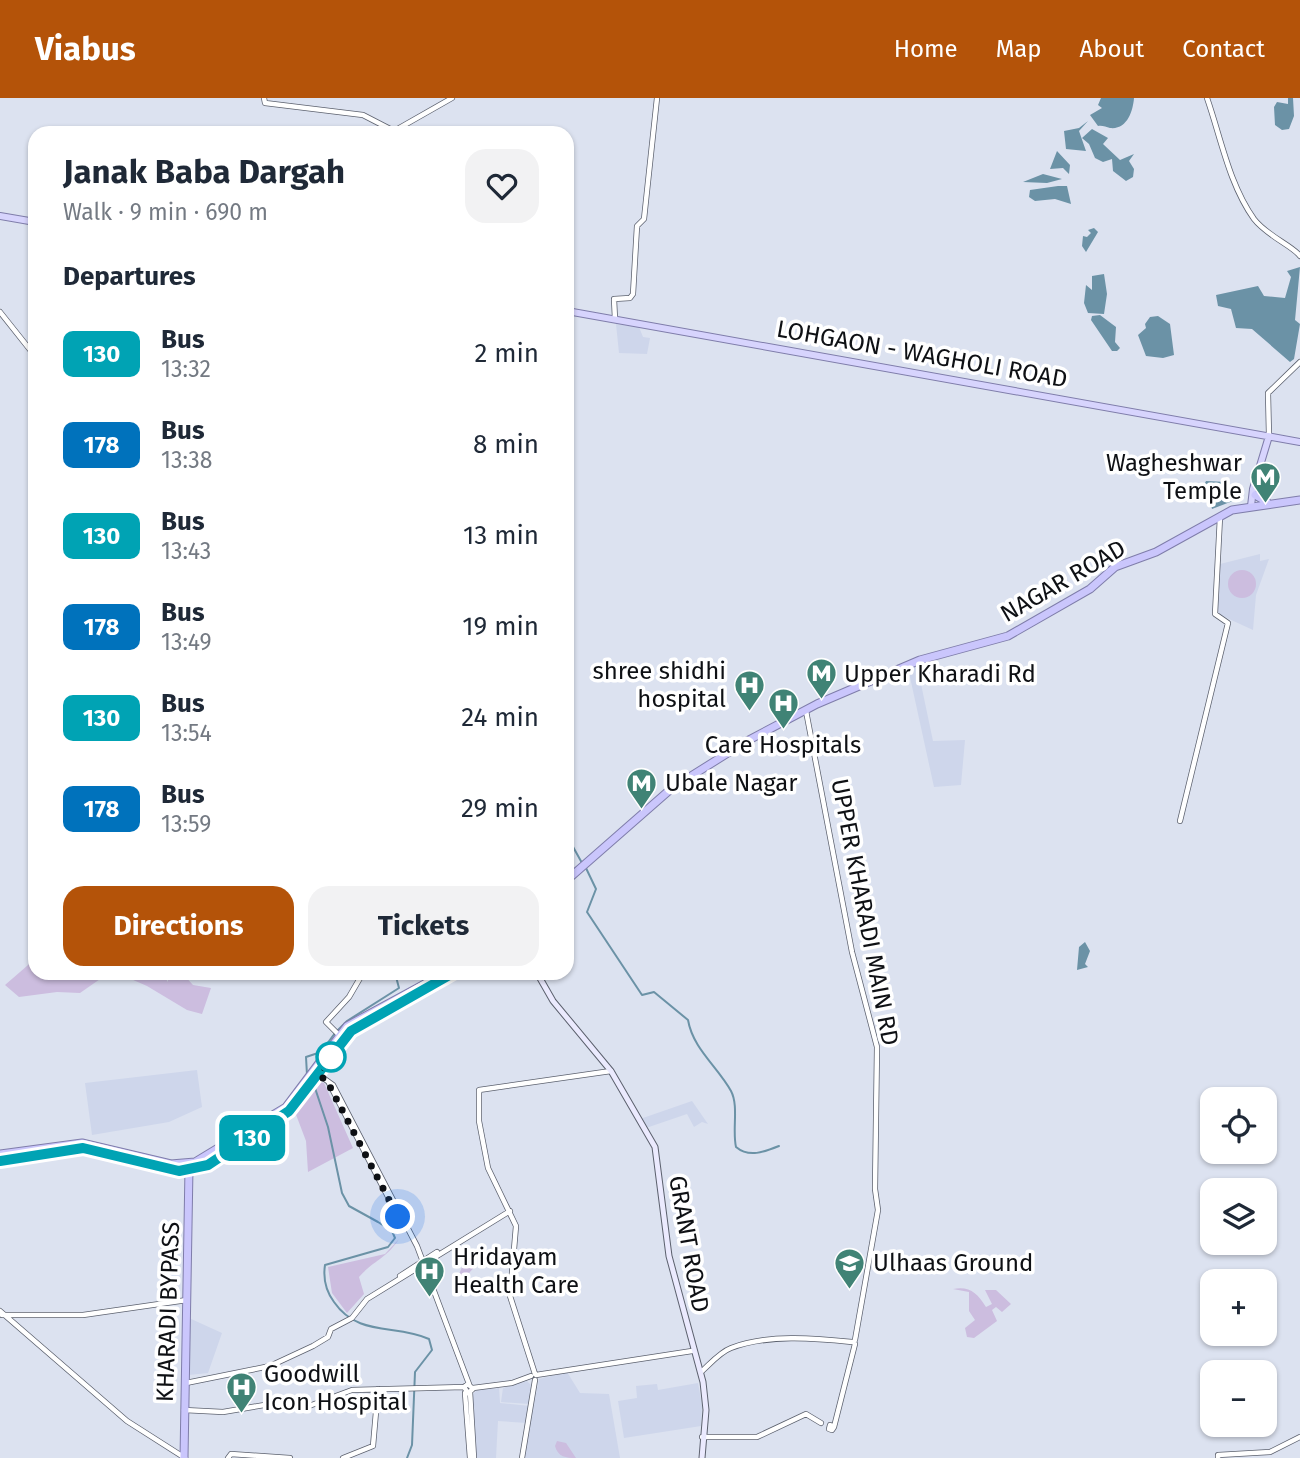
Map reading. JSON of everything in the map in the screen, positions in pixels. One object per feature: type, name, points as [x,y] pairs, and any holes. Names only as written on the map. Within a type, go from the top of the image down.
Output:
[{"type":"highway","name":"NAGAR ROAD","points":[[574,871],[663,791],[816,702],[932,653],[1002,636],[1088,587],[1114,565],[1156,549],[1224,511],[1252,502],[1300,499]]},
{"type":"highway","name":"NAGAR ROAD","points":[[574,872],[655,800],[733,748],[806,710],[920,660],[1008,635],[1090,589],[1115,567],[1156,552],[1220,516],[1252,502],[1300,499]]},
{"type":"highway","points":[[314,1078],[339,1035],[356,1020],[435,980]]},
{"type":"highway","points":[[0,1154],[89,1149],[189,1171],[219,1159],[281,1118],[351,1031],[436,980]]},
{"type":"highway","points":[[0,1161],[75,1143],[100,1145],[159,1161],[189,1165],[216,1152],[278,1114],[314,1078],[335,1047],[357,1022],[439,980]]},
{"type":"highway","points":[[75,1143],[189,1171]]},
{"type":"highway","name":"KHARADI BYPASS","points":[[182,1457],[183,1301],[189,1171]]},
{"type":"highway","name":"KHARADI BYPASS","points":[[182,1457],[183,1301]]},
{"type":"main road","points":[[0,216],[28,221]]},
{"type":"main road","name":"LOHGAON - WAGHOLI ROAD","points":[[574,312],[1300,442]]},
{"type":"main road","points":[[1252,502],[1269,436]]},
{"type":"main road","name":"GRANT ROAD","points":[[541,980],[553,1001],[609,1072],[652,1148],[666,1257],[702,1392],[703,1437]]},
{"type":"main road","name":"GRANT ROAD","points":[[691,1351],[701,1372],[706,1410],[700,1458]]},
{"type":"street","points":[[403,126],[452,98]]},
{"type":"street","points":[[615,319],[614,299],[630,298],[633,293],[637,226],[644,219],[657,98]]},
{"type":"street","points":[[1207,98],[1241,195],[1256,222],[1300,256]]},
{"type":"street","points":[[264,100],[363,115],[384,126]]},
{"type":"street","points":[[0,312],[28,347]]},
{"type":"street","points":[[1269,436],[1268,393],[1300,362]]},
{"type":"street","points":[[1205,720],[1184,798],[1181,821],[1228,624],[1215,614],[1220,516]]},
{"type":"street","name":"UPPER KHARADI MAIN RD","points":[[703,1437],[757,1437],[806,1414],[831,1426],[853,1342],[877,1205],[877,1047],[852,952],[806,710]]},
{"type":"street","points":[[339,1035],[326,1022],[349,996],[359,980]]},
{"type":"street","points":[[522,1458],[533,1367],[510,1299],[516,1228],[488,1168],[478,1117],[478,1090],[609,1072]]},
{"type":"street","points":[[314,1078],[328,1083],[423,1263],[468,1388],[472,1458]]},
{"type":"street","points":[[184,1382],[269,1364],[326,1337],[330,1326],[348,1319],[367,1299],[510,1211]]},
{"type":"street","points":[[1,1313],[83,1315],[183,1301]]},
{"type":"street","points":[[1,1313],[48,1350],[127,1421],[182,1457]]},
{"type":"street","points":[[701,1372],[729,1349],[756,1342],[805,1337],[853,1342]]},
{"type":"street","points":[[184,1408],[201,1413],[233,1411],[282,1402],[309,1406],[352,1390],[468,1388],[611,1362],[691,1351]]},
{"type":"street","points":[[343,1458],[373,1447],[378,1390]]},
{"type":"street","points":[[1218,1458],[1218,1455],[1271,1452],[1300,1437]]},
{"type":"street","points":[[228,1458],[230,1454],[290,1458]]},
{"type":"shaded area","points":[[1101,98],[1134,98],[1125,123],[1116,128],[1098,126],[1090,115],[1102,108],[1098,105]]},
{"type":"shaded area","points":[[1288,98],[1293,98],[1294,116],[1289,129],[1282,130],[1275,125],[1274,107],[1277,102],[1288,104]]},
{"type":"shaded area","points":[[1088,121],[1079,131],[1086,151],[1066,149],[1064,131],[1079,128]]},
{"type":"shaded area","points":[[1092,129],[1108,138],[1103,144],[1120,160],[1134,154],[1129,161],[1134,169],[1133,177],[1126,181],[1113,171],[1112,159],[1103,162],[1095,158],[1089,144],[1082,138]]},
{"type":"shaded area","points":[[1057,151],[1070,165],[1069,174],[1063,168],[1050,169]]},
{"type":"shaded area","points":[[1043,174],[1062,179],[1047,183],[1023,182]]},
{"type":"shaded area","points":[[1067,186],[1071,204],[1055,199],[1035,201],[1029,197],[1030,190]]},
{"type":"shaded area","points":[[1094,228],[1098,232],[1086,252],[1082,246],[1083,236],[1087,237],[1091,233],[1088,230]]},
{"type":"shaded area","points":[[1300,267],[1295,320],[1300,324],[1294,359],[1290,362],[1252,329],[1236,328],[1231,309],[1218,306],[1216,295],[1258,286],[1264,296],[1285,298],[1291,277],[1287,271]]},
{"type":"shaded area","points":[[1104,274],[1107,294],[1104,314],[1088,313],[1084,303],[1086,285],[1092,290],[1092,276]]},
{"type":"shaded area","points":[[1100,315],[1116,327],[1115,342],[1120,348],[1117,351],[1112,351],[1091,320],[1092,316]]},
{"type":"shaded area","points":[[1158,316],[1170,324],[1174,355],[1163,358],[1146,356],[1138,335],[1146,328],[1145,324],[1150,317]]},
{"type":"shaded area","points":[[616,324],[639,327],[643,337],[650,338],[647,354],[619,353]]},
{"type":"shaded area","points":[[1206,481],[1227,482],[1234,493],[1238,493],[1238,499],[1212,509],[1209,497],[1201,491]]},
{"type":"shaded area","points":[[1260,554],[1260,561],[1269,559],[1256,595],[1253,630],[1216,613],[1220,564]]},
{"type":"shaded area","points":[[1242,570],[1252,574],[1256,584],[1252,594],[1242,598],[1232,594],[1228,584],[1232,574]]},
{"type":"shaded area","points":[[917,665],[933,741],[965,740],[961,785],[934,787],[908,668]]},
{"type":"shaded area","points":[[1085,942],[1090,951],[1085,964],[1088,967],[1077,970],[1079,947]]},
{"type":"shaded area","points":[[28,965],[28,980],[99,980],[80,993],[57,992],[19,997],[5,985]]},
{"type":"shaded area","points":[[133,980],[188,980],[193,985],[211,988],[202,1014],[187,1010]]},
{"type":"shaded area","points":[[197,1070],[202,1107],[169,1122],[92,1135],[85,1083]]},
{"type":"shaded area","points":[[319,1082],[324,1083],[353,1148],[308,1172],[306,1141],[295,1112]]},
{"type":"shaded area","points":[[692,1101],[708,1124],[702,1122],[694,1127],[687,1114],[646,1128],[640,1119]]},
{"type":"shaded area","points":[[399,1239],[389,1251],[359,1277],[364,1294],[347,1313],[332,1293],[328,1267],[385,1254]]},
{"type":"shaded area","points":[[473,1261],[478,1263],[461,1282],[457,1279],[462,1267]]},
{"type":"shaded area","points":[[953,1289],[973,1292],[986,1307],[992,1304],[985,1290],[996,1290],[1011,1304],[1002,1312],[996,1307],[992,1310],[997,1321],[974,1338],[967,1337],[965,1328],[975,1320],[969,1311],[969,1292]]},
{"type":"shaded area","points":[[189,1318],[222,1333],[208,1373],[189,1375]]},
{"type":"shaded area","points":[[567,1372],[580,1393],[609,1394],[620,1458],[523,1458],[539,1379]]},
{"type":"shaded area","points":[[527,1381],[532,1386],[529,1404],[501,1402],[503,1388]]},
{"type":"shaded area","points":[[698,1383],[702,1405],[701,1426],[624,1438],[618,1401],[637,1398],[636,1386],[657,1384],[658,1390]]},
{"type":"shaded area","points":[[499,1388],[500,1403],[530,1406],[527,1423],[498,1421],[496,1458],[476,1458],[472,1395],[477,1390]]},
{"type":"shaded area","points":[[557,1441],[566,1443],[576,1458],[560,1455],[555,1446]]},
{"type":"waterway","points":[[574,849],[582,863]]},
{"type":"waterway","points":[[585,866],[596,889],[587,912],[642,995],[654,992],[688,1020],[700,1049],[731,1091],[735,1104],[736,1147],[751,1153],[779,1146]]},
{"type":"waterway","points":[[338,1030],[347,1021],[399,988],[397,980]]},
{"type":"waterway","points":[[307,1075],[306,1057],[321,1052],[335,1033]]},
{"type":"waterway","points":[[314,1085],[328,1127],[342,1193],[349,1206],[392,1231],[395,1238],[388,1247],[325,1265],[325,1280],[329,1293],[344,1313],[354,1320],[429,1339],[432,1350],[415,1372],[412,1445],[407,1458]]},
{"type":"bus line","name":"130","points":[[0,1161],[83,1148],[179,1171],[208,1165],[239,1147],[289,1111],[304,1096],[351,1031],[445,980]]},
{"type":"place","name":"Wagheshwar Temple","points":[[1265,504]]},
{"type":"place","name":"Upper Kharadi Rd","points":[[821,701]]},
{"type":"place","name":"shree shidhi hospital","points":[[749,712]]},
{"type":"place","name":"Care Hospitals","points":[[783,730]]},
{"type":"place","name":"Ubale Nagar","points":[[642,810]]},
{"type":"place","name":"Ulhaas Ground","points":[[850,1290]]},
{"type":"place","name":"Hridayam Health Care","points":[[430,1298]]},
{"type":"place","name":"Goodwill Icon Hospital","points":[[241,1415]]},
{"type":"route","points":[[331,1057],[320,1075],[328,1083],[398,1217]]}]
